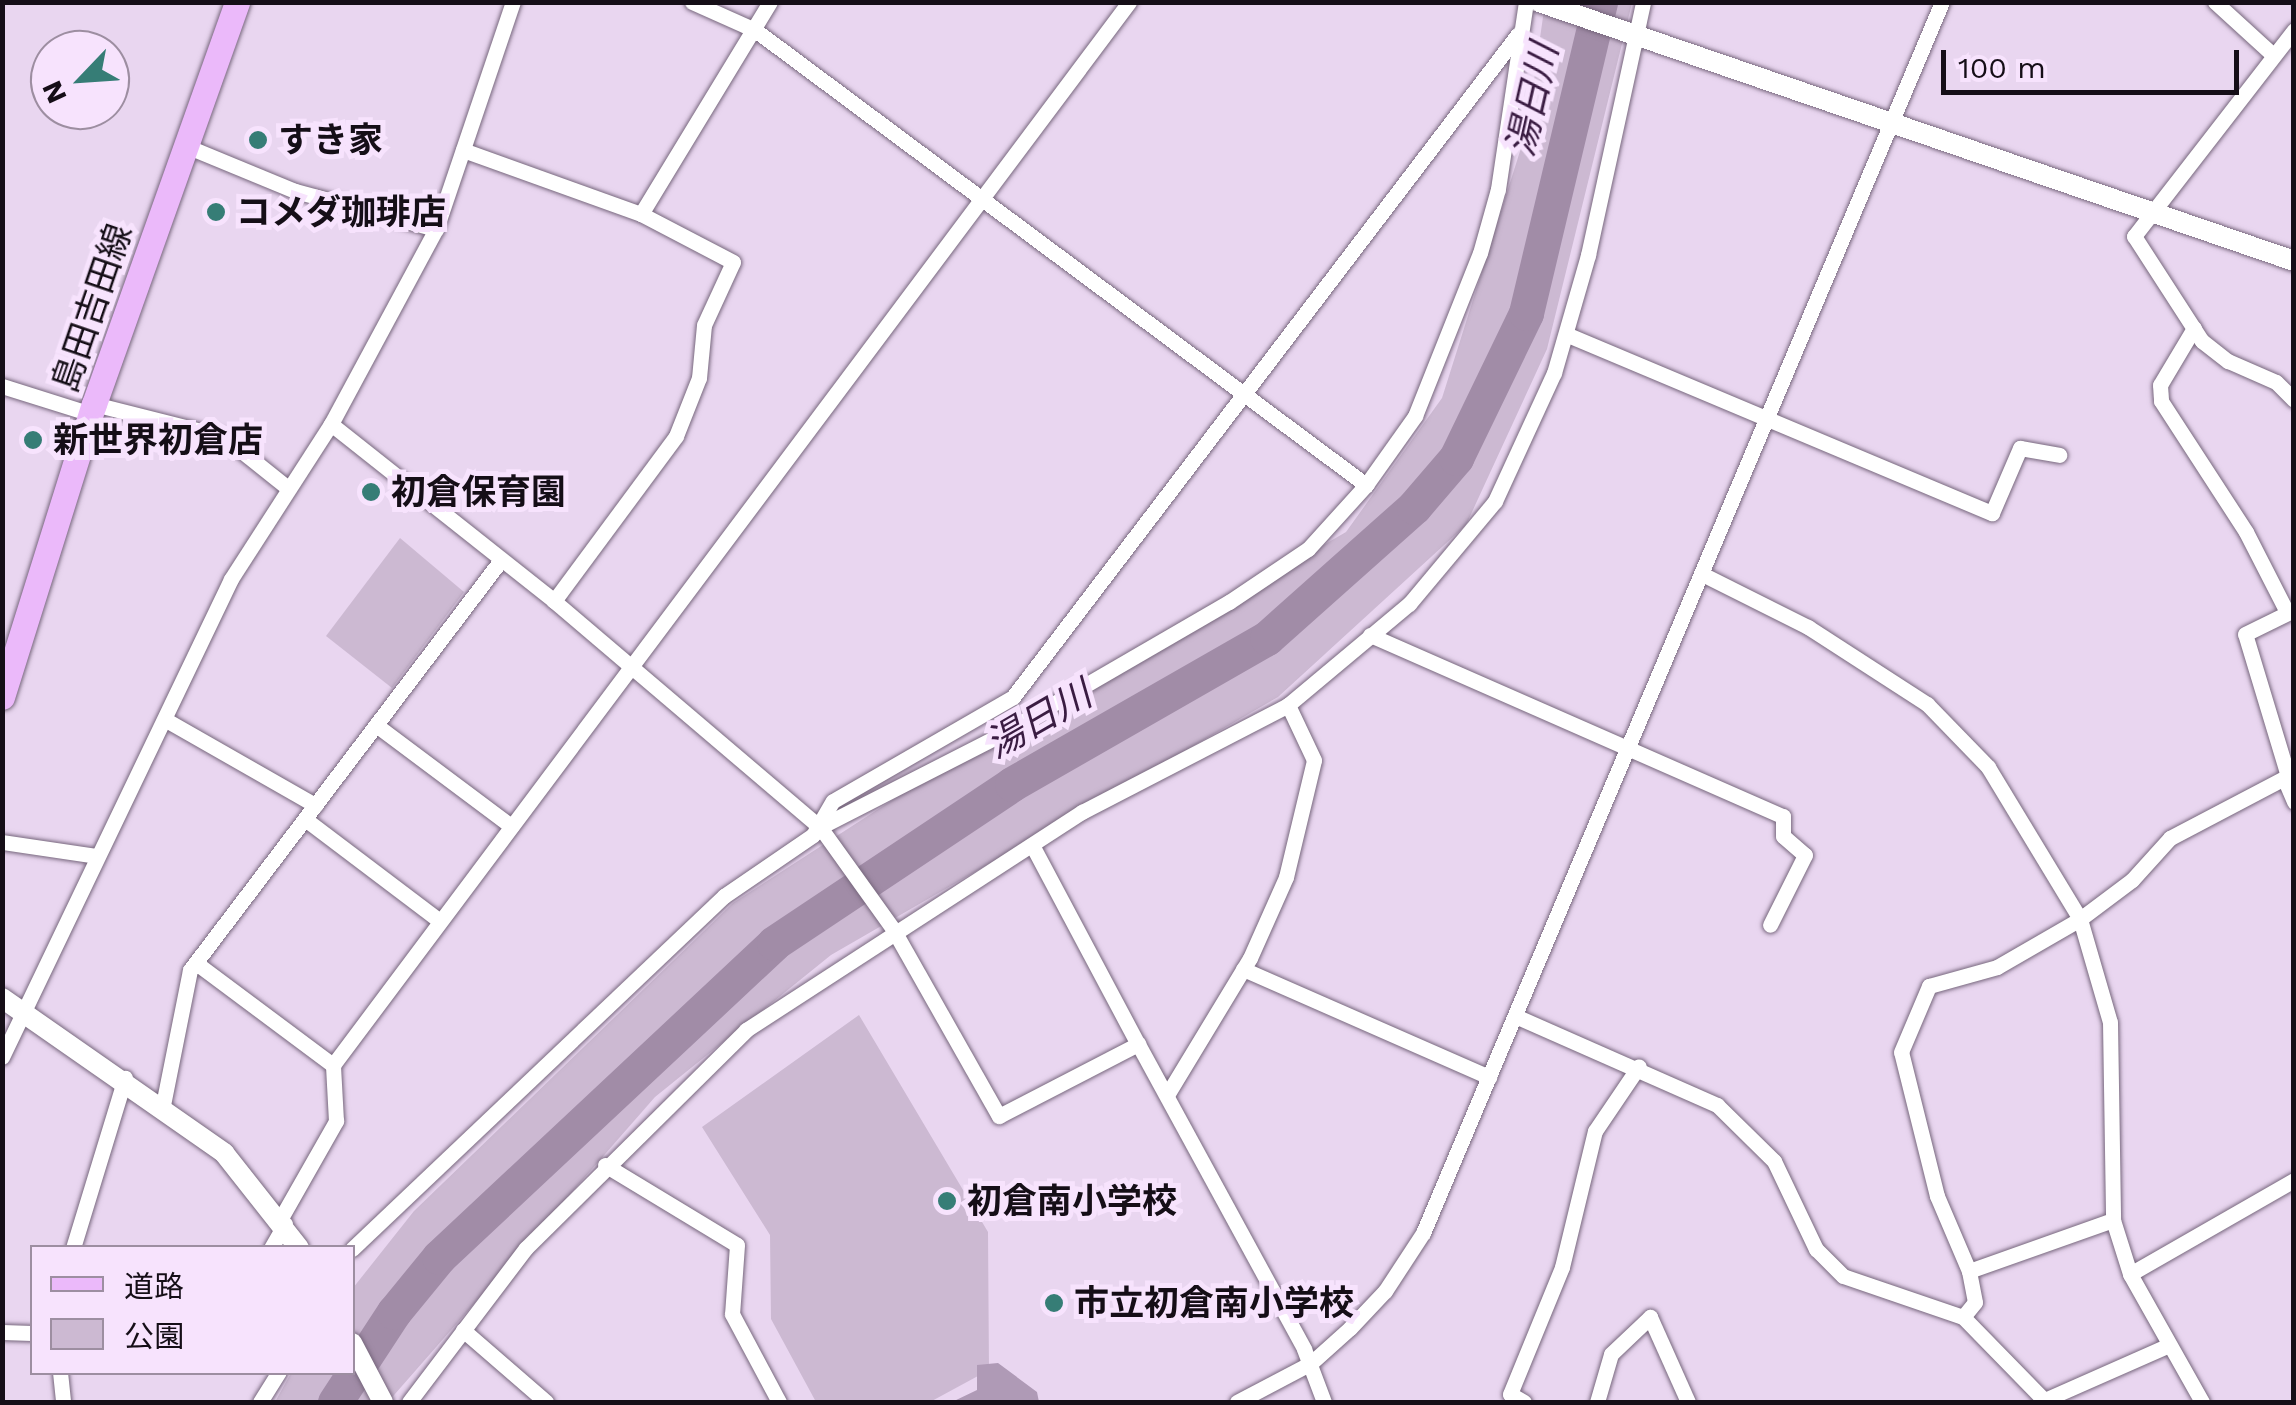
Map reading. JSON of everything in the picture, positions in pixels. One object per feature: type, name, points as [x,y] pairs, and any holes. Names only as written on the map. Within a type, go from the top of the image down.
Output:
[{"type":"main road","name":"島田吉田線","points":[[2,697],[93,409],[237,2]]},
{"type":"street","points":[[2,1057],[231,579],[331,424],[436,229],[513,2]]},
{"type":"street","points":[[692,2],[755,30],[1366,485]]},
{"type":"street","points":[[641,214],[770,2]]},
{"type":"street","points":[[271,1245],[336,1121],[333,1065],[1129,2]]},
{"type":"street","points":[[355,1246],[724,896],[823,831],[1229,602],[1308,550],[1366,485],[1415,416],[1480,253],[1498,188],[1518,34],[1526,2]]},
{"type":"street","points":[[1538,2],[2152,216],[2294,261]]},
{"type":"street","points":[[409,1402],[526,1248],[605,1165],[746,1030],[889,925],[1032,845],[1082,812],[1288,706],[1409,604],[1495,501],[1568,335],[1643,2]]},
{"type":"street","points":[[1237,1402],[1311,1362],[1386,1292],[1423,1232],[1771,420],[1942,2]]},
{"type":"street","points":[[2215,2],[2273,55]]},
{"type":"street","points":[[2294,30],[2134,236],[2194,328],[2228,361],[2276,382],[2294,400]]},
{"type":"street","points":[[823,831],[833,801],[1013,697],[1518,34]]},
{"type":"street","points":[[186,146],[296,192],[436,229]]},
{"type":"street","points":[[463,150],[641,214],[733,262],[704,325],[699,378],[676,436],[554,601]]},
{"type":"street","points":[[2194,328],[2160,385],[2160,401],[2246,532],[2290,611],[2245,634],[2294,802]]},
{"type":"street","points":[[1568,335],[1992,512],[2020,448],[2059,456]]},
{"type":"street","points":[[2,386],[224,437],[288,488]]},
{"type":"street","points":[[331,424],[554,601],[823,831],[889,925],[1000,1116],[1138,1044]]},
{"type":"street","points":[[163,1105],[196,963],[501,560]]},
{"type":"street","points":[[1702,574],[1808,627],[1926,704],[1988,767],[2080,919],[2110,1022],[2113,1220],[2130,1274],[2167,1346],[2202,1402]]},
{"type":"street","points":[[1370,636],[1783,816],[1784,836],[1805,856],[1770,925]]},
{"type":"street","points":[[1168,1095],[1243,969],[1286,877],[1314,760],[1288,706]]},
{"type":"street","points":[[166,720],[316,805]]},
{"type":"street","points":[[376,725],[510,826]]},
{"type":"street","points":[[1963,1317],[1976,1302],[1969,1271],[1937,1196],[1907,1092],[1901,1052],[1911,1016],[1930,986],[1997,967],[2080,919],[2132,880],[2170,838],[2288,775]]},
{"type":"street","points":[[305,819],[440,921]]},
{"type":"street","points":[[2,842],[97,856]]},
{"type":"street","points":[[1032,845],[1311,1362],[1324,1402]]},
{"type":"street","points":[[196,963],[333,1065]]},
{"type":"street","points":[[1243,969],[1489,1077]]},
{"type":"street","points":[[2,998],[125,1078],[224,1153],[282,1221],[297,1245]]},
{"type":"street","points":[[1515,1016],[1639,1066],[1716,1105],[1774,1160],[1816,1249],[1843,1276],[1963,1317],[2042,1401],[2167,1346]]},
{"type":"street","points":[[1524,1402],[1510,1394],[1562,1266],[1595,1132],[1639,1066]]},
{"type":"street","points":[[74,1245],[125,1078]]},
{"type":"street","points":[[605,1165],[737,1244],[732,1314],[779,1402]]},
{"type":"street","points":[[2130,1274],[2294,1180]]},
{"type":"street","points":[[1969,1271],[2113,1220]]},
{"type":"street","points":[[1597,1402],[1611,1354],[1650,1316],[1688,1402]]},
{"type":"street","points":[[463,1330],[546,1402]]},
{"type":"street","points":[[2,1332],[30,1333]]},
{"type":"street","points":[[355,1349],[383,1402]]},
{"type":"street","points":[[60,1375],[64,1402]]},
{"type":"street","points":[[260,1402],[277,1375]]},
{"type":"green space","points":[[1545,3],[1632,3],[1547,349],[1466,525],[1278,697],[831,955],[655,1097],[388,1402],[275,1402],[290,1375],[355,1375],[355,1285],[414,1211],[733,903],[976,746],[1346,532],[1442,398],[1527,129]]},
{"type":"green space","points":[[400,538],[464,592],[392,688],[326,636]]},
{"type":"green space","points":[[859,1015],[988,1232],[989,1370],[930,1402],[816,1402],[771,1319],[770,1235],[702,1127]]},
{"type":"shaded area","points":[[998,1363],[1037,1392],[1039,1402],[952,1402],[977,1390],[977,1365]]},
{"type":"waterway","name":"湯日川","points":[[355,1371],[394,1312],[439,1257],[774,943],[1012,784],[1267,638],[1414,507],[1456,458],[1526,313],[1600,2]]},
{"type":"waterway","name":"湯日川","points":[[335,1402],[353,1375]]},
{"type":"place","name":"すき家","points":[[258,140]]},
{"type":"place","name":"コメダ珈琲店","points":[[216,212]]},
{"type":"place","name":"新世界初倉店","points":[[33,440]]},
{"type":"place","name":"初倉保育園","points":[[371,492]]},
{"type":"place","name":"初倉南小学校","points":[[947,1201]]},
{"type":"place","name":"市立初倉南小学校","points":[[1054,1303]]}]
